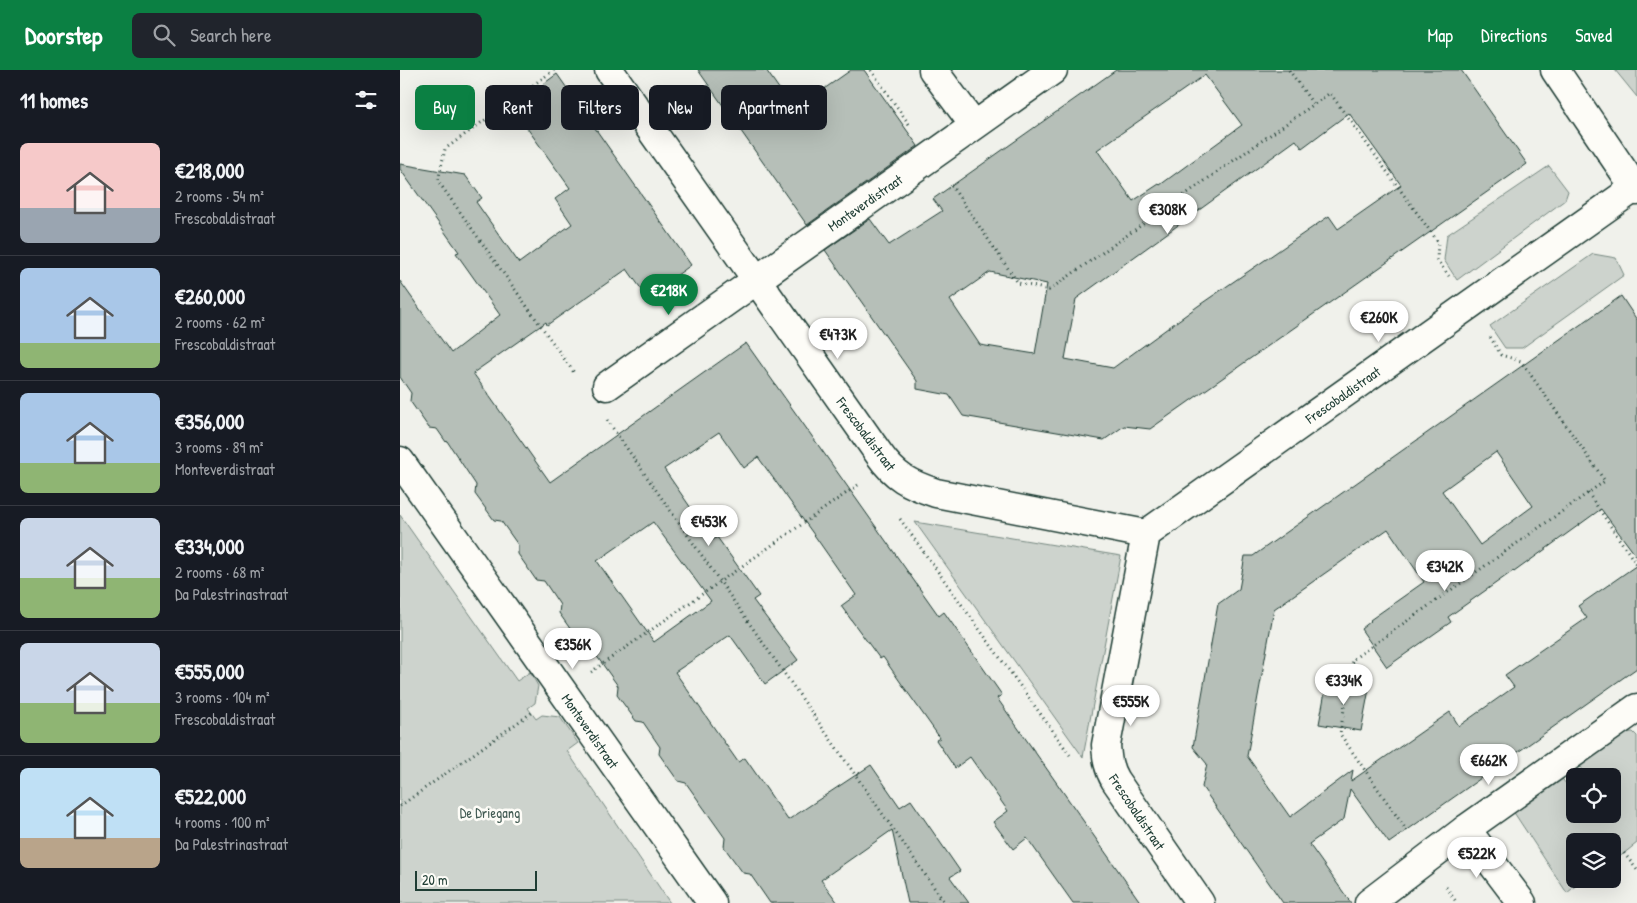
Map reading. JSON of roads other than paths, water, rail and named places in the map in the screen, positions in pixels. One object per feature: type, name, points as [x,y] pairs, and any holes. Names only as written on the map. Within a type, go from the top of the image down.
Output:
[{"type":"street","name":"Frescobaldistraat","points":[[609,70],[893,471],[914,486],[936,493],[1146,534]]},
{"type":"street","points":[[933,70],[974,126]]},
{"type":"street","name":"Monteverdistraat","points":[[756,280],[1053,70]]},
{"type":"street","points":[[1554,70],[1636,188]]},
{"type":"street","name":"Frescobaldistraat","points":[[1200,903],[1108,769],[1106,745],[1146,534],[1636,188]]},
{"type":"street","points":[[607,386],[756,280]]},
{"type":"street","name":"Monteverdistraat","points":[[400,461],[712,903]]},
{"type":"street","points":[[1369,903],[1466,829],[1637,708]]},
{"type":"street","points":[[1466,829],[1522,903]]},
{"type":"park label","name":"De Driegang","points":[[490,813]]}]
